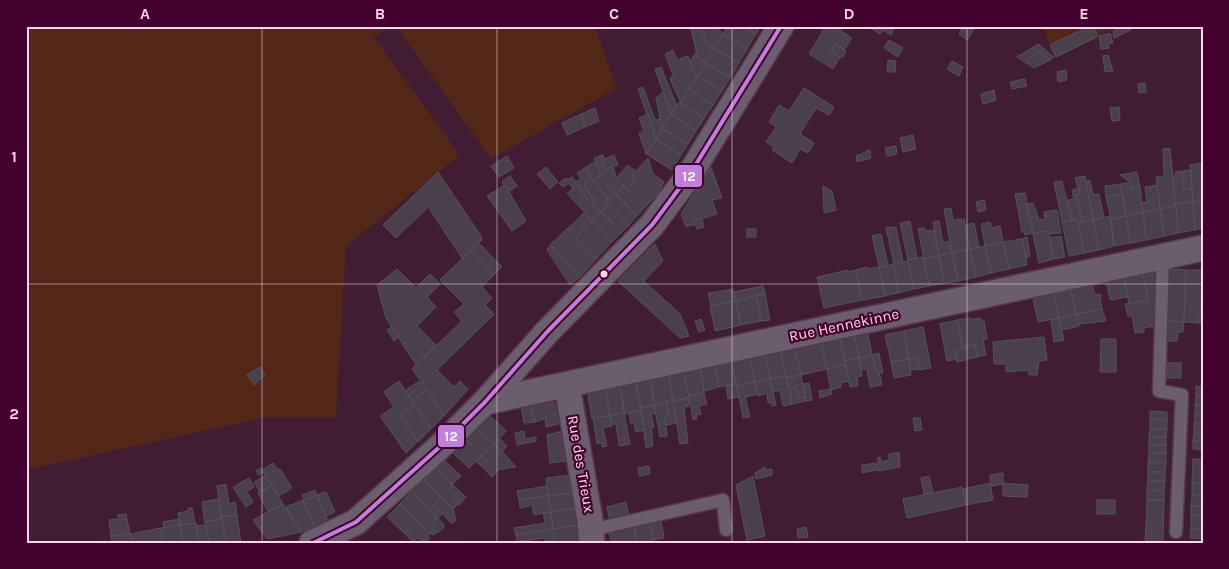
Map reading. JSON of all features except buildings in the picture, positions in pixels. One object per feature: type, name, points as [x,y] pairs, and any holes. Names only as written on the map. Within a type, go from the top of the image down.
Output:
[{"type":"street","points":[[312,543],[356,522],[485,402],[547,332],[652,224],[690,174],[781,26]]},
{"type":"street","name":"Rue Hennekinne","points":[[485,402],[1203,248]]},
{"type":"street","name":"Rue des Trieux","points":[[567,385],[591,536]]},
{"type":"lane","points":[[1163,256],[1159,391],[1182,395],[1176,532]]},
{"type":"lane","points":[[591,536],[723,500],[726,530]]},
{"type":"shaded area","points":[[26,26],[390,26],[374,37],[460,155],[346,246],[336,417],[267,417],[26,470]]},
{"type":"shaded area","points":[[396,26],[598,26],[596,29],[617,88],[491,159]]},
{"type":"shaded area","points":[[1042,26],[1120,26],[1054,56]]},
{"type":"transit line","name":"12","points":[[313,543],[356,522],[444,443],[485,402],[547,332],[652,225],[690,174],[781,26]]}]
